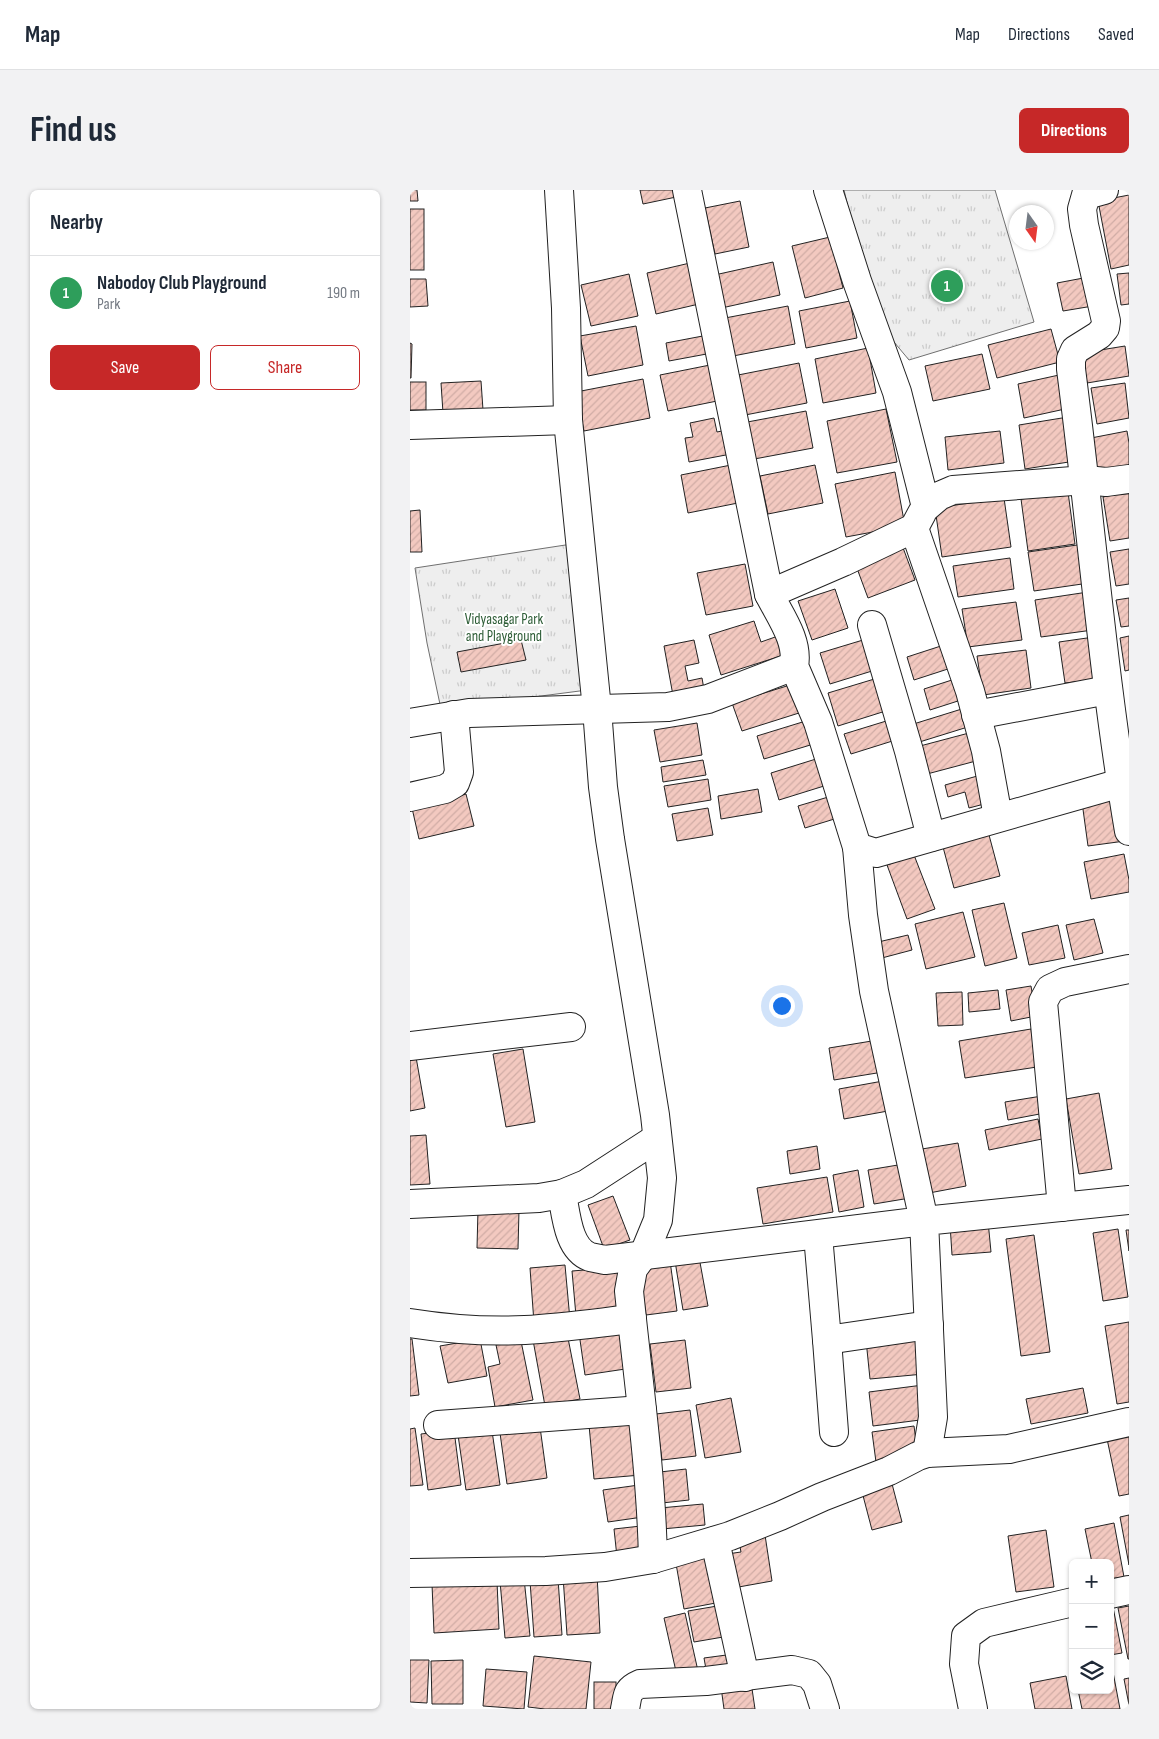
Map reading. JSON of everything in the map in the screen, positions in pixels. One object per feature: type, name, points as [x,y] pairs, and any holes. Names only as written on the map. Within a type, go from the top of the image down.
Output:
[{"type":"street","points":[[559,190],[566,308],[568,420],[598,709],[604,787],[610,839],[658,1138],[662,1178],[658,1220],[644,1254],[633,1269],[629,1291],[652,1513],[654,1560]]},
{"type":"street","points":[[687,190],[769,594],[794,646],[796,657],[794,666],[818,722],[857,847],[863,915],[874,991],[924,1221],[933,1417],[927,1453]]},
{"type":"street","points":[[828,190],[857,281],[897,392],[920,518],[986,751],[998,817]]},
{"type":"street","points":[[1104,190],[1086,195],[1082,209],[1106,321],[1105,328],[1099,335],[1075,350],[1071,359],[1071,369],[1086,480],[1108,690],[1129,831]]},
{"type":"street","points":[[410,425],[568,420]]},
{"type":"street","points":[[769,594],[843,562],[920,518],[939,496],[953,490],[1086,480],[1106,482],[1129,479]]},
{"type":"street","points":[[872,625],[907,743],[931,837]]},
{"type":"street","points":[[410,723],[470,713],[668,707],[708,699],[794,666]]},
{"type":"street","points":[[976,715],[1108,690]]},
{"type":"street","points":[[410,797],[445,790],[455,782],[459,772],[454,716]]},
{"type":"street","points":[[857,847],[876,853],[1121,783]]},
{"type":"street","points":[[1062,1207],[1043,1002],[1050,989],[1065,982],[1129,969]]},
{"type":"street","points":[[410,1046],[571,1027]]},
{"type":"street","points":[[410,1204],[539,1198],[562,1194],[586,1184],[658,1138]]},
{"type":"street","points":[[562,1194],[570,1232],[577,1247],[589,1256],[605,1260],[924,1221],[1129,1200]]},
{"type":"street","points":[[818,1235],[834,1432]]},
{"type":"street","points":[[410,1323],[441,1328],[500,1331],[632,1319]]},
{"type":"street","points":[[827,1340],[929,1326]]},
{"type":"street","points":[[438,1425],[642,1410]]},
{"type":"street","points":[[410,1573],[606,1568],[654,1560],[715,1541],[780,1516],[822,1497],[889,1471],[927,1453],[1009,1449],[1129,1422]]},
{"type":"street","points":[[715,1541],[745,1677]]},
{"type":"street","points":[[1114,1593],[1129,1590]]},
{"type":"street","points":[[973,1709],[964,1664],[966,1636],[984,1623],[1069,1603]]},
{"type":"street","points":[[625,1709],[631,1688],[640,1684],[706,1681],[792,1670],[809,1674],[817,1684],[825,1709]]},
{"type":"green space","points":[[844,190],[995,190],[1009,237],[1009,250],[1013,250],[1034,322],[909,360],[889,336],[858,249]]},
{"type":"green space","name":"Vidyasagar Park and Playground","points":[[572,544],[595,689],[441,709],[427,643],[415,568]]},
{"type":"building","points":[[410,190],[417,190],[418,201],[410,201]]},
{"type":"building","points":[[640,190],[680,190],[681,196],[643,204]]},
{"type":"building","points":[[1129,195],[1129,265],[1111,269],[1098,201]]},
{"type":"building","points":[[740,201],[749,247],[715,254],[705,208]]},
{"type":"building","points":[[410,209],[424,209],[424,270],[410,270]]},
{"type":"building","points":[[830,237],[843,288],[805,298],[792,246]]},
{"type":"building","points":[[773,262],[780,295],[717,309],[710,276]]},
{"type":"building","points":[[690,263],[699,304],[656,314],[647,273]]},
{"type":"building","points":[[1129,273],[1129,304],[1121,305],[1117,274]]},
{"type":"building","points":[[629,274],[638,316],[591,326],[581,285]]},
{"type":"building","points":[[1094,276],[1099,305],[1063,311],[1057,283]]},
{"type":"building","points":[[410,279],[426,279],[428,306],[410,307]]},
{"type":"building","points":[[850,301],[857,338],[806,348],[799,311]]},
{"type":"building","points":[[788,306],[795,344],[733,356],[725,318]]},
{"type":"building","points":[[636,326],[643,365],[588,376],[580,336]]},
{"type":"building","points":[[1051,329],[1060,362],[997,378],[988,345]]},
{"type":"building","points":[[708,335],[712,353],[669,361],[666,343]]},
{"type":"building","points":[[410,343],[412,344],[411,378],[410,378]]},
{"type":"building","points":[[1125,346],[1129,376],[1087,383],[1082,353]]},
{"type":"building","points":[[868,348],[876,393],[823,403],[815,359]]},
{"type":"building","points":[[982,354],[990,389],[933,401],[925,366]]},
{"type":"building","points":[[799,363],[807,403],[740,416],[733,376]]},
{"type":"building","points":[[715,364],[722,400],[668,411],[660,375]]},
{"type":"building","points":[[1059,375],[1065,409],[1024,418],[1018,384]]},
{"type":"building","points":[[643,379],[650,418],[584,431],[576,392]]},
{"type":"building","points":[[481,381],[483,410],[443,413],[441,383]]},
{"type":"building","points":[[410,382],[426,382],[426,410],[410,410]]},
{"type":"building","points":[[1125,383],[1129,418],[1097,424],[1091,388]]},
{"type":"building","points":[[886,409],[897,462],[837,473],[827,421]]},
{"type":"building","points":[[806,411],[813,448],[749,460],[742,423]]},
{"type":"building","points":[[1068,417],[1075,461],[1025,469],[1019,425]]},
{"type":"building","points":[[714,418],[717,432],[727,430],[731,454],[689,462],[685,438],[693,437],[690,423]]},
{"type":"building","points":[[1000,431],[1004,463],[948,470],[945,437]]},
{"type":"building","points":[[1127,431],[1129,468],[1097,474],[1091,438]]},
{"type":"building","points":[[731,465],[738,503],[688,513],[681,475]]},
{"type":"building","points":[[815,465],[823,503],[768,514],[760,476]]},
{"type":"building","points":[[895,472],[905,526],[846,537],[835,484]]},
{"type":"building","points":[[1068,492],[1075,544],[1028,551],[1021,499]]},
{"type":"building","points":[[1129,492],[1129,538],[1110,541],[1103,497]]},
{"type":"building","points":[[1004,498],[1011,547],[942,557],[935,508]]},
{"type":"building","points":[[420,510],[422,552],[410,552],[410,511]]},
{"type":"building","points":[[1084,544],[1089,583],[1034,591],[1028,552]]},
{"type":"building","points":[[902,545],[915,580],[868,598],[855,563]]},
{"type":"building","points":[[1129,549],[1129,584],[1116,586],[1110,552]]},
{"type":"building","points":[[1010,558],[1014,589],[958,597],[953,566]]},
{"type":"building","points":[[745,564],[753,606],[706,615],[697,573]]},
{"type":"building","points":[[835,589],[848,628],[812,640],[798,601]]},
{"type":"building","points":[[1088,592],[1093,630],[1041,637],[1035,600]]},
{"type":"building","points":[[1129,598],[1129,626],[1121,627],[1116,600]]},
{"type":"building","points":[[1016,602],[1022,640],[968,647],[962,609]]},
{"type":"building","points":[[754,621],[761,642],[778,636],[784,655],[721,675],[709,635]]},
{"type":"building","points":[[1129,636],[1129,670],[1125,671],[1120,638]]},
{"type":"building","points":[[1094,637],[1100,679],[1065,683],[1059,642]]},
{"type":"building","points":[[521,640],[526,660],[461,672],[457,652]]},
{"type":"building","points":[[694,640],[699,663],[685,666],[688,681],[702,678],[705,695],[674,701],[664,646]]},
{"type":"building","points":[[863,640],[872,671],[830,684],[820,653]]},
{"type":"building","points":[[947,644],[954,667],[914,680],[907,657]]},
{"type":"building","points":[[1026,650],[1031,688],[983,695],[977,656]]},
{"type":"building","points":[[881,677],[892,709],[838,726],[828,693]]},
{"type":"building","points":[[955,679],[961,700],[930,710],[924,689]]},
{"type":"building","points":[[790,685],[799,713],[742,731],[732,703]]},
{"type":"building","points":[[965,708],[971,726],[913,744],[907,726]]},
{"type":"building","points":[[896,718],[902,738],[851,754],[844,734]]},
{"type":"building","points":[[809,720],[817,743],[764,759],[757,736]]},
{"type":"building","points":[[697,723],[702,755],[660,762],[654,730]]},
{"type":"building","points":[[969,733],[976,761],[927,774],[920,746]]},
{"type":"building","points":[[816,759],[824,786],[779,800],[771,773]]},
{"type":"building","points":[[703,760],[706,775],[663,782],[661,767]]},
{"type":"building","points":[[981,775],[988,803],[969,808],[965,792],[948,797],[945,785]]},
{"type":"building","points":[[708,779],[711,800],[668,807],[664,786]]},
{"type":"building","points":[[758,789],[762,812],[721,819],[718,796]]},
{"type":"building","points":[[466,794],[474,826],[419,839],[412,808]]},
{"type":"building","points":[[835,795],[841,817],[805,828],[798,806]]},
{"type":"building","points":[[1119,797],[1125,841],[1088,846],[1082,802]]},
{"type":"building","points":[[708,808],[713,835],[677,841],[672,814]]},
{"type":"building","points":[[989,835],[1000,876],[954,888],[943,847]]},
{"type":"building","points":[[1124,854],[1129,880],[1129,892],[1091,899],[1084,862]]},
{"type":"building","points":[[914,855],[935,909],[907,919],[887,865]]},
{"type":"building","points":[[1004,903],[1017,958],[985,966],[972,910]]},
{"type":"building","points":[[963,912],[975,957],[926,969],[915,924]]},
{"type":"building","points":[[1094,919],[1103,953],[1074,960],[1066,925]]},
{"type":"building","points":[[1058,925],[1065,958],[1029,965],[1022,933]]},
{"type":"building","points":[[908,935],[912,950],[878,959],[874,943]]},
{"type":"building","points":[[1031,986],[1036,1016],[1011,1021],[1006,990]]},
{"type":"building","points":[[998,990],[1000,1009],[969,1012],[968,993]]},
{"type":"building","points":[[962,992],[963,1025],[938,1026],[936,993]]},
{"type":"building","points":[[1031,1029],[1037,1067],[965,1078],[959,1041]]},
{"type":"building","points":[[878,1040],[883,1072],[834,1080],[829,1048]]},
{"type":"building","points":[[523,1049],[535,1122],[506,1127],[493,1054]]},
{"type":"building","points":[[416,1057],[425,1108],[410,1111],[410,1058]]},
{"type":"building","points":[[883,1081],[888,1111],[844,1119],[839,1089]]},
{"type":"building","points":[[1099,1093],[1112,1169],[1079,1174],[1066,1099]]},
{"type":"building","points":[[1042,1096],[1045,1113],[1008,1120],[1005,1102]]},
{"type":"building","points":[[1038,1119],[1042,1139],[989,1150],[985,1130]]},
{"type":"building","points":[[426,1135],[430,1184],[410,1185],[410,1136]]},
{"type":"building","points":[[958,1143],[966,1186],[929,1193],[922,1149]]},
{"type":"building","points":[[817,1146],[820,1169],[790,1174],[787,1151]]},
{"type":"building","points":[[904,1164],[910,1198],[874,1204],[868,1170]]},
{"type":"building","points":[[858,1170],[864,1207],[839,1212],[833,1175]]},
{"type":"building","points":[[827,1177],[833,1212],[763,1224],[757,1188]]},
{"type":"building","points":[[613,1196],[630,1240],[604,1249],[588,1205]]},
{"type":"building","points":[[478,1209],[519,1210],[518,1249],[477,1248]]},
{"type":"building","points":[[988,1221],[991,1252],[952,1255],[950,1224]]},
{"type":"building","points":[[1118,1229],[1128,1297],[1103,1301],[1093,1233]]},
{"type":"building","points":[[1126,1230],[1129,1230],[1129,1251]]},
{"type":"building","points":[[1034,1235],[1050,1352],[1021,1356],[1006,1239]]},
{"type":"building","points":[[699,1257],[708,1306],[683,1310],[675,1261]]},
{"type":"building","points":[[670,1261],[677,1311],[646,1315],[639,1265]]},
{"type":"building","points":[[565,1265],[570,1320],[534,1323],[530,1268]]},
{"type":"building","points":[[621,1267],[625,1312],[576,1316],[572,1271]]},
{"type":"building","points":[[1129,1322],[1129,1402],[1117,1404],[1105,1326]]},
{"type":"building","points":[[626,1326],[632,1368],[585,1375],[579,1333]]},
{"type":"building","points":[[567,1333],[580,1399],[545,1406],[533,1340]]},
{"type":"building","points":[[920,1335],[924,1374],[870,1379],[866,1340]]},
{"type":"building","points":[[410,1339],[412,1339],[419,1395],[410,1396]]},
{"type":"building","points":[[480,1339],[487,1376],[448,1383],[440,1346]]},
{"type":"building","points":[[685,1340],[691,1388],[656,1392],[650,1344]]},
{"type":"building","points":[[521,1341],[533,1400],[495,1407],[488,1367],[500,1364],[496,1345]]},
{"type":"building","points":[[923,1385],[928,1419],[873,1426],[869,1392]]},
{"type":"building","points":[[1083,1388],[1088,1413],[1031,1424],[1026,1399]]},
{"type":"building","points":[[731,1398],[741,1452],[705,1458],[696,1405]]},
{"type":"building","points":[[690,1410],[696,1456],[662,1460],[656,1414]]},
{"type":"building","points":[[637,1421],[641,1475],[594,1479],[589,1425]]},
{"type":"building","points":[[914,1426],[918,1456],[876,1462],[872,1432]]},
{"type":"building","points":[[540,1427],[547,1478],[507,1484],[500,1433]]},
{"type":"building","points":[[415,1428],[423,1485],[410,1486],[410,1429]]},
{"type":"building","points":[[1129,1429],[1129,1494],[1119,1496],[1106,1434]]},
{"type":"building","points":[[454,1430],[461,1485],[428,1490],[421,1434]]},
{"type":"building","points":[[492,1431],[500,1485],[466,1490],[458,1435]]},
{"type":"building","points":[[686,1469],[689,1500],[662,1503],[660,1472]]},
{"type":"building","points":[[891,1480],[902,1522],[872,1530],[861,1488]]},
{"type":"building","points":[[639,1485],[643,1517],[608,1522],[603,1490]]},
{"type":"building","points":[[703,1504],[705,1525],[662,1529],[660,1508]]},
{"type":"building","points":[[1129,1515],[1129,1565],[1120,1517]]},
{"type":"building","points":[[1114,1523],[1124,1577],[1114,1578],[1114,1559],[1091,1559],[1085,1529]]},
{"type":"building","points":[[641,1526],[644,1554],[617,1557],[614,1529]]},
{"type":"building","points":[[1046,1530],[1054,1587],[1016,1592],[1008,1536]]},
{"type":"building","points":[[765,1535],[772,1581],[733,1588],[727,1554],[741,1552],[739,1542]]},
{"type":"building","points":[[712,1552],[721,1602],[684,1609],[675,1558]]},
{"type":"building","points":[[597,1574],[600,1633],[567,1635],[563,1576]]},
{"type":"building","points":[[524,1578],[530,1636],[505,1638],[500,1581]]},
{"type":"building","points":[[558,1579],[562,1635],[534,1637],[530,1581]]},
{"type":"building","points":[[497,1581],[499,1629],[434,1633],[432,1584]]},
{"type":"building","points":[[723,1605],[729,1636],[694,1642],[688,1611]]},
{"type":"building","points":[[1129,1606],[1129,1659],[1128,1659],[1118,1608]]},
{"type":"building","points":[[1114,1612],[1122,1653],[1114,1654]]},
{"type":"building","points":[[685,1613],[698,1671],[677,1676],[664,1618]]},
{"type":"building","points":[[734,1654],[736,1670],[707,1675],[704,1658]]},
{"type":"building","points":[[534,1656],[591,1662],[586,1709],[528,1707]]},
{"type":"building","points":[[410,1660],[429,1660],[427,1703],[410,1702]]},
{"type":"building","points":[[463,1660],[463,1704],[432,1704],[431,1661]]},
{"type":"building","points":[[486,1669],[527,1672],[524,1709],[483,1706]]},
{"type":"building","points":[[1066,1676],[1072,1709],[1035,1709],[1030,1683]]},
{"type":"building","points":[[1114,1677],[1120,1709],[1082,1709],[1079,1694],[1114,1694]]},
{"type":"building","points":[[1129,1678],[1129,1705],[1124,1679]]},
{"type":"building","points":[[594,1682],[616,1682],[616,1709],[594,1709]]},
{"type":"building","points":[[751,1682],[755,1709],[724,1709],[721,1687]]},
{"type":"place","name":"Nabodoy Club Playground","points":[[947,286]]}]
